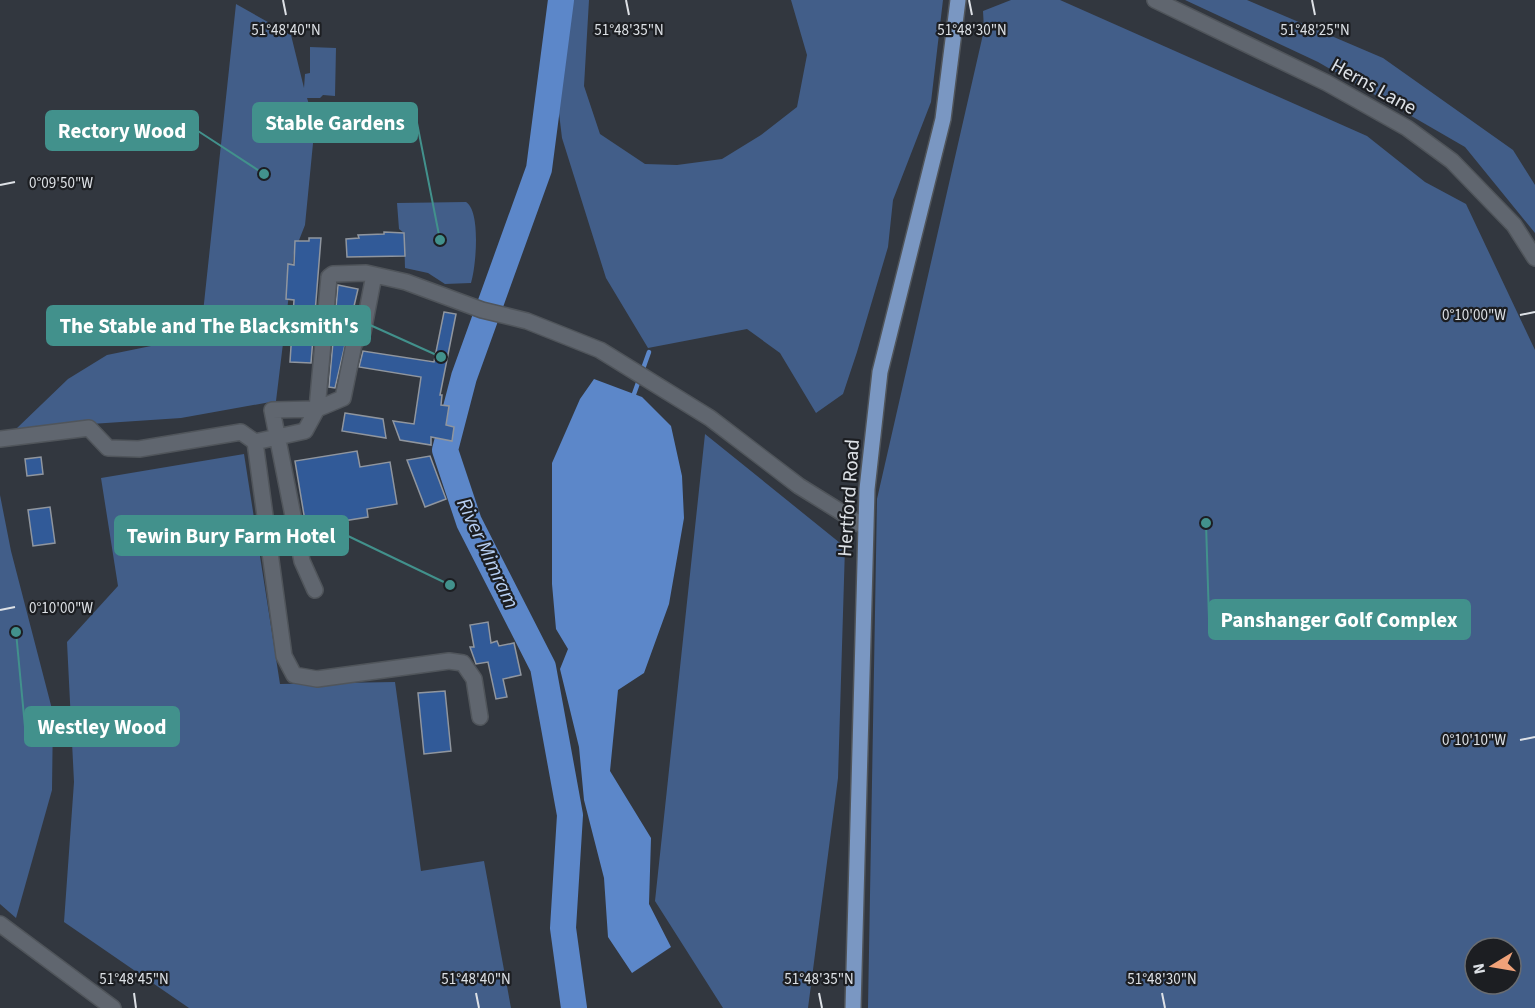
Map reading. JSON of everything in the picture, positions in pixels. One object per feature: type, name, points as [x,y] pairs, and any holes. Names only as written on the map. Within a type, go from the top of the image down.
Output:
[{"type":"main road","name":"Hertford Road","points":[[854,1008],[863,703],[865,526],[880,372],[943,119],[958,0]]},
{"type":"street","name":"Herns Lane","points":[[1155,0],[1328,83],[1407,128],[1452,161],[1514,225],[1535,258]]},
{"type":"street","points":[[0,439],[89,428],[108,448],[139,449],[241,432],[255,441],[305,431],[317,409],[329,277],[333,274],[374,274],[406,282],[489,313],[552,330],[600,350],[710,418],[799,486],[865,526]]},
{"type":"street","points":[[315,590],[302,561],[272,410],[317,409],[343,398],[354,344],[363,332],[374,274]]},
{"type":"street","points":[[255,441],[284,656],[294,675],[317,679],[449,661],[463,663],[474,679],[480,717]]},
{"type":"street","points":[[0,924],[113,1008]]},
{"type":"shaded area","points":[[552,0],[589,0],[584,86],[600,134],[645,164],[677,165],[722,159],[761,135],[797,107],[807,55],[791,0],[943,0],[931,102],[893,200],[888,247],[857,352],[843,394],[816,413],[780,353],[747,329],[648,348],[606,278],[562,138],[548,22]]},
{"type":"shaded area","points":[[1011,0],[1060,0],[1367,136],[1425,182],[1466,204],[1535,350],[1535,1008],[868,1008],[877,499],[984,30],[983,11]]},
{"type":"shaded area","points":[[1185,0],[1247,0],[1383,58],[1513,150],[1535,185],[1535,233],[1465,147],[1318,62]]},
{"type":"shaded area","points":[[236,4],[291,35],[304,88],[305,74],[310,73],[310,47],[336,48],[335,96],[323,95],[320,98],[307,98],[315,123],[305,225],[294,253],[276,401],[181,418],[16,429],[68,379],[107,355],[190,338],[202,322]]},
{"type":"shaded area","points":[[466,202],[471,207],[474,216],[476,240],[471,283],[445,284],[428,273],[405,268],[404,233],[399,229],[397,203]]},
{"type":"shaded area","points":[[594,379],[642,397],[671,426],[682,476],[684,518],[669,604],[644,673],[618,690],[610,771],[651,838],[649,904],[671,947],[632,973],[608,937],[604,878],[584,800],[579,747],[560,669],[568,649],[556,629],[552,584],[552,463],[580,399]]},
{"type":"shaded area","points":[[705,434],[845,547],[838,778],[808,1008],[723,1008],[655,901]]},
{"type":"shaded area","points":[[244,454],[280,684],[395,682],[421,871],[484,861],[511,1008],[189,1008],[64,922],[74,782],[67,642],[118,586],[101,478]]},
{"type":"shaded area","points":[[0,495],[11,551],[53,713],[52,790],[16,918],[0,904]]},
{"type":"building","points":[[384,232],[404,233],[405,256],[347,257],[346,239],[359,238],[358,235],[384,234]]},
{"type":"building","points":[[309,238],[321,238],[311,363],[290,362],[294,300],[286,299],[288,264],[294,265],[295,241],[309,241]]},
{"type":"building","points":[[338,285],[358,289],[335,388],[329,387]]},
{"type":"building","points":[[444,312],[456,314],[440,395],[442,395],[441,405],[449,406],[446,425],[454,427],[452,441],[431,437],[431,445],[400,440],[393,421],[414,424],[421,377],[359,367],[363,351],[434,362]]},
{"type":"building","points":[[345,413],[383,419],[386,438],[342,431]]},
{"type":"building","points":[[357,451],[360,467],[390,462],[397,504],[367,509],[368,517],[306,527],[295,461]]},
{"type":"building","points":[[430,456],[446,499],[425,507],[407,460]]},
{"type":"building","points":[[41,457],[43,474],[27,476],[25,459]]},
{"type":"building","points":[[50,507],[55,543],[33,546],[28,510]]},
{"type":"building","points":[[488,622],[491,643],[497,641],[499,646],[514,643],[521,675],[503,679],[507,697],[496,699],[488,662],[476,664],[470,647],[474,647],[470,625]]},
{"type":"building","points":[[445,691],[451,751],[424,754],[418,693]]},
{"type":"waterway","name":"River Mimram","points":[[561,0],[539,169],[464,377],[445,450],[469,522],[543,667],[570,815],[563,928],[574,1008]]},
{"type":"waterway","points":[[634,394],[649,352]]},
{"type":"place","name":"Rectory Wood","points":[[264,174]]},
{"type":"place","name":"Stable Gardens","points":[[440,240]]},
{"type":"place","name":"The Stable and The Blacksmith's","points":[[441,357]]},
{"type":"place","name":"Panshanger Golf Complex","points":[[1206,523]]},
{"type":"place","name":"Tewin Bury Farm Hotel","points":[[450,585]]},
{"type":"place","name":"Westley Wood","points":[[16,632]]}]
